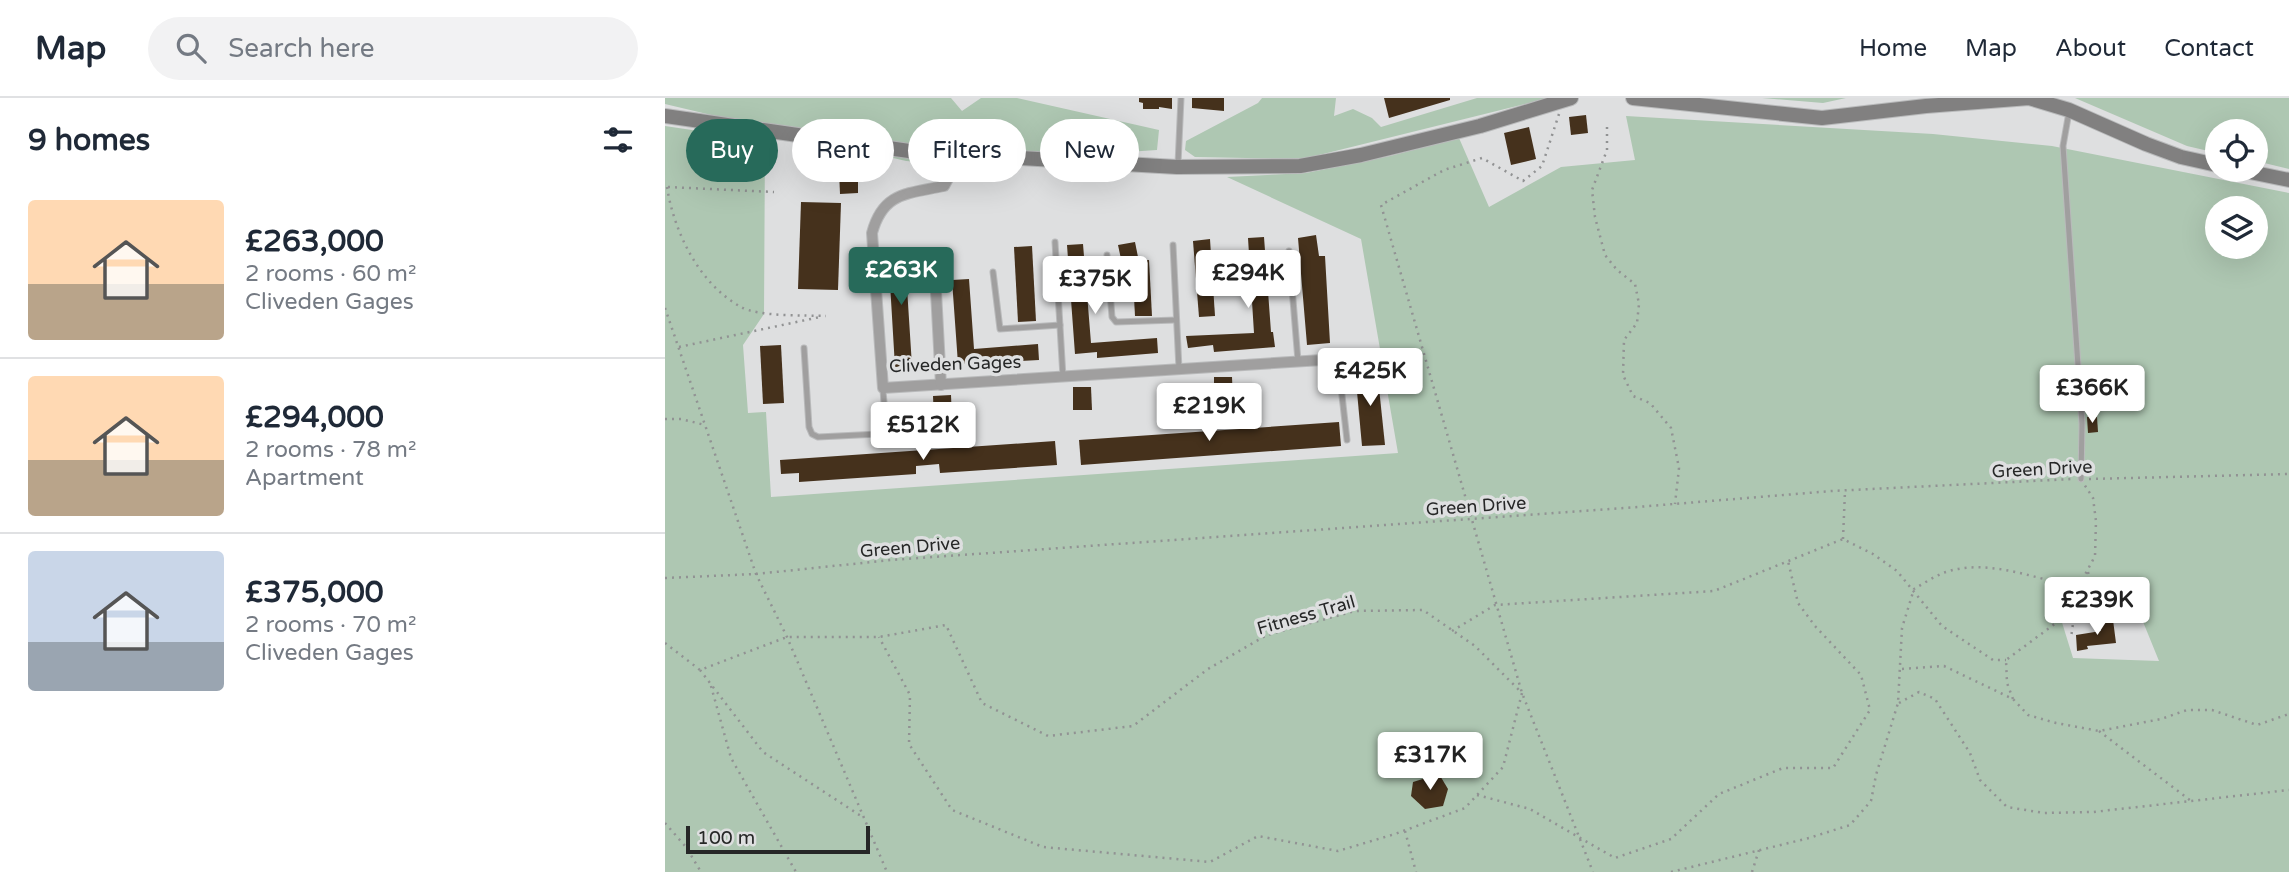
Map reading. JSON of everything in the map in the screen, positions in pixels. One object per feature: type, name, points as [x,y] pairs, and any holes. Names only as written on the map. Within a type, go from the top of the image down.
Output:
[{"type":"street","points":[[1633,98],[1822,118],[2029,98],[2069,110],[2146,145],[2205,162]]},
{"type":"street","points":[[1026,159],[1177,167],[1300,166],[1361,155],[1480,127],[1567,99]]},
{"type":"street","points":[[665,116],[908,151]]},
{"type":"street","points":[[2268,176],[2289,180]]},
{"type":"street","name":"Cliveden Gages","points":[[946,182],[944,186],[898,196],[883,208],[875,222],[872,233],[883,388],[1338,359]]},
{"type":"street","points":[[935,273],[941,385]]},
{"type":"lane","points":[[1177,167],[1181,98]]},
{"type":"lane","points":[[2069,110],[2063,146],[2082,424],[2081,479]]},
{"type":"lane","points":[[1055,242],[1061,377]]},
{"type":"lane","points":[[1173,245],[1179,369]]},
{"type":"lane","points":[[1289,251],[1298,361]]},
{"type":"lane","points":[[1107,255],[1112,317],[1116,322],[1176,320]]},
{"type":"lane","points":[[993,272],[1000,329],[1060,325]]},
{"type":"lane","points":[[804,348],[809,427],[812,434],[818,437],[879,434],[883,431],[884,423],[883,388]]},
{"type":"lane","points":[[1338,359],[1347,440]]},
{"type":"path","points":[[1567,99],[1542,166],[1523,181],[1482,158],[1444,170],[1381,205],[1521,694],[1593,872]]},
{"type":"path","points":[[1607,127],[1607,150],[1592,190],[1595,218],[1605,255],[1617,270],[1635,284],[1639,304],[1637,323],[1624,340],[1623,375],[1633,396],[1650,403],[1671,428],[1679,468],[1675,504]]},
{"type":"path","points":[[678,347],[826,316],[778,314],[742,308],[711,284],[689,252],[670,210],[666,187],[774,192]]},
{"type":"path","points":[[665,308],[756,574],[787,637],[887,872]]},
{"type":"path","points":[[665,419],[681,419],[705,425]]},
{"type":"path","name":"Green Drive","points":[[665,578],[756,574],[891,560],[1846,491],[2081,479],[2289,474]]},
{"type":"path","points":[[1452,631],[1495,605],[1714,591],[1843,539],[1873,554],[1897,571],[1943,626],[1993,660],[2006,660],[2056,623],[2095,556],[2096,521],[2093,498],[2081,479]]},
{"type":"path","points":[[1843,539],[1846,491]]},
{"type":"path","points":[[1477,795],[1530,809],[1615,858],[1671,839],[1719,794],[1783,768],[1833,768],[1870,710],[1861,675],[1815,626],[1798,603],[1788,561]]},
{"type":"path","points":[[1671,872],[1809,838],[1850,825],[1871,801],[1898,703],[1902,669],[1902,628],[1914,589],[1943,573],[1978,566],[2015,571],[2078,587]]},
{"type":"path","points":[[2088,572],[2100,619]]},
{"type":"path","points":[[2071,638],[2078,587]]},
{"type":"path","name":"Fitness Trail","points":[[879,637],[946,625],[982,703],[1048,736],[1133,726],[1207,669],[1267,635],[1355,611],[1423,610],[1475,646],[1521,694]]},
{"type":"path","points":[[700,670],[787,637],[879,637],[910,695],[909,744],[952,810],[1043,847],[1210,862],[1258,836],[1338,851],[1405,831],[1465,808],[1503,767],[1521,694]]},
{"type":"path","points":[[665,643],[700,670],[762,752],[865,819]]},
{"type":"path","points":[[2006,660],[2007,683],[2013,699]]},
{"type":"path","points":[[1902,669],[1944,666],[2013,699],[2028,715],[2099,731],[2161,719],[2187,710],[2212,710],[2257,725],[2289,714]]},
{"type":"path","points":[[710,683],[731,758],[796,872]]},
{"type":"path","points":[[1898,703],[1919,692],[1935,699],[1970,753],[1980,780],[2007,807],[2044,813],[2094,812],[2289,790]]},
{"type":"path","points":[[2099,731],[2191,801]]},
{"type":"path","points":[[665,823],[686,848],[701,872]]},
{"type":"path","points":[[1405,831],[1416,872]]},
{"type":"path","points":[[1752,872],[1759,850]]},
{"type":"green space","points":[[665,98],[951,98],[962,111],[981,98],[1017,98],[1110,119],[1040,119],[1040,158],[1026,159],[1026,119],[908,119],[908,161],[894,158],[894,119],[792,119],[792,134],[778,131],[778,119],[728,119],[665,104]]},
{"type":"green space","points":[[1262,98],[1336,98],[1334,116],[1353,109],[1372,118],[1381,127],[1477,98],[1549,98],[1303,159],[1195,157],[1185,150],[1186,141],[1258,103]]},
{"type":"green space","points":[[1762,98],[1846,98],[1823,103]]},
{"type":"green space","points":[[2075,98],[2289,98],[2289,169],[2268,164],[2268,119],[2205,119],[2205,150],[2187,146]]},
{"type":"green space","points":[[1626,116],[1933,134],[2052,146],[2205,176],[2205,182],[2234,182],[2289,193],[2289,872],[665,872],[665,126],[686,129],[686,182],[765,182],[764,314],[743,345],[748,413],[766,412],[771,497],[1398,453],[1361,239],[1227,177],[1306,173],[1390,156],[1459,138],[1489,207],[1561,167],[1635,160]],"holes":[[[2137,607],[2159,661],[2073,658],[2060,616]]]},
{"type":"green space","points":[[1139,125],[1159,130],[1157,150],[1139,151]]},
{"type":"building","points":[[1139,98],[1172,98],[1172,109],[1143,109]]},
{"type":"building","points":[[1192,98],[1224,98],[1224,111],[1192,108]]},
{"type":"building","points":[[1384,98],[1450,98],[1450,100],[1389,118]]},
{"type":"building","points":[[1586,115],[1588,133],[1571,135],[1569,117]]},
{"type":"building","points":[[1529,127],[1536,159],[1511,165],[1504,133]]},
{"type":"building","points":[[839,182],[858,182],[858,193],[840,194]]},
{"type":"building","points":[[801,202],[841,203],[838,290],[798,289]]},
{"type":"building","points":[[1316,235],[1319,256],[1325,256],[1330,343],[1307,345],[1298,238]]},
{"type":"building","points":[[1264,237],[1271,332],[1275,347],[1214,352],[1213,345],[1188,348],[1186,336],[1254,333],[1248,238]]},
{"type":"building","points":[[1210,239],[1215,316],[1199,317],[1193,241]]},
{"type":"building","points":[[1135,242],[1138,257],[1121,259],[1118,245]]},
{"type":"building","points":[[1083,244],[1091,343],[1157,338],[1158,353],[1097,358],[1097,352],[1075,354],[1067,245]]},
{"type":"building","points":[[1032,246],[1036,321],[1018,322],[1014,247]]},
{"type":"building","points":[[909,248],[913,271],[906,272],[912,366],[895,367],[890,283],[894,282],[890,251]]},
{"type":"building","points":[[1149,260],[1152,316],[1135,316],[1132,261]]},
{"type":"building","points":[[969,279],[974,349],[1038,344],[1039,360],[958,364],[952,280]]},
{"type":"building","points":[[781,345],[784,403],[763,404],[760,346]]},
{"type":"building","points":[[1377,369],[1385,445],[1362,446],[1355,370]]},
{"type":"building","points":[[1214,377],[1232,377],[1233,400],[1214,400]]},
{"type":"building","points":[[1073,387],[1091,387],[1092,410],[1073,410]]},
{"type":"building","points":[[951,395],[952,418],[934,419],[933,396]]},
{"type":"building","points":[[2087,417],[2097,417],[2098,432],[2088,433]]},
{"type":"building","points":[[1339,422],[1341,446],[1081,465],[1079,440]]},
{"type":"building","points":[[1055,441],[1057,465],[940,473],[939,464],[916,466],[916,474],[799,482],[799,473],[781,474],[780,460]]},
{"type":"building","points":[[2113,620],[2116,643],[2087,646],[2088,649],[2077,651],[2076,635],[2101,631],[2100,622]]},
{"type":"building","points":[[1439,774],[1448,789],[1443,806],[1425,809],[1411,796],[1413,782]]}]
